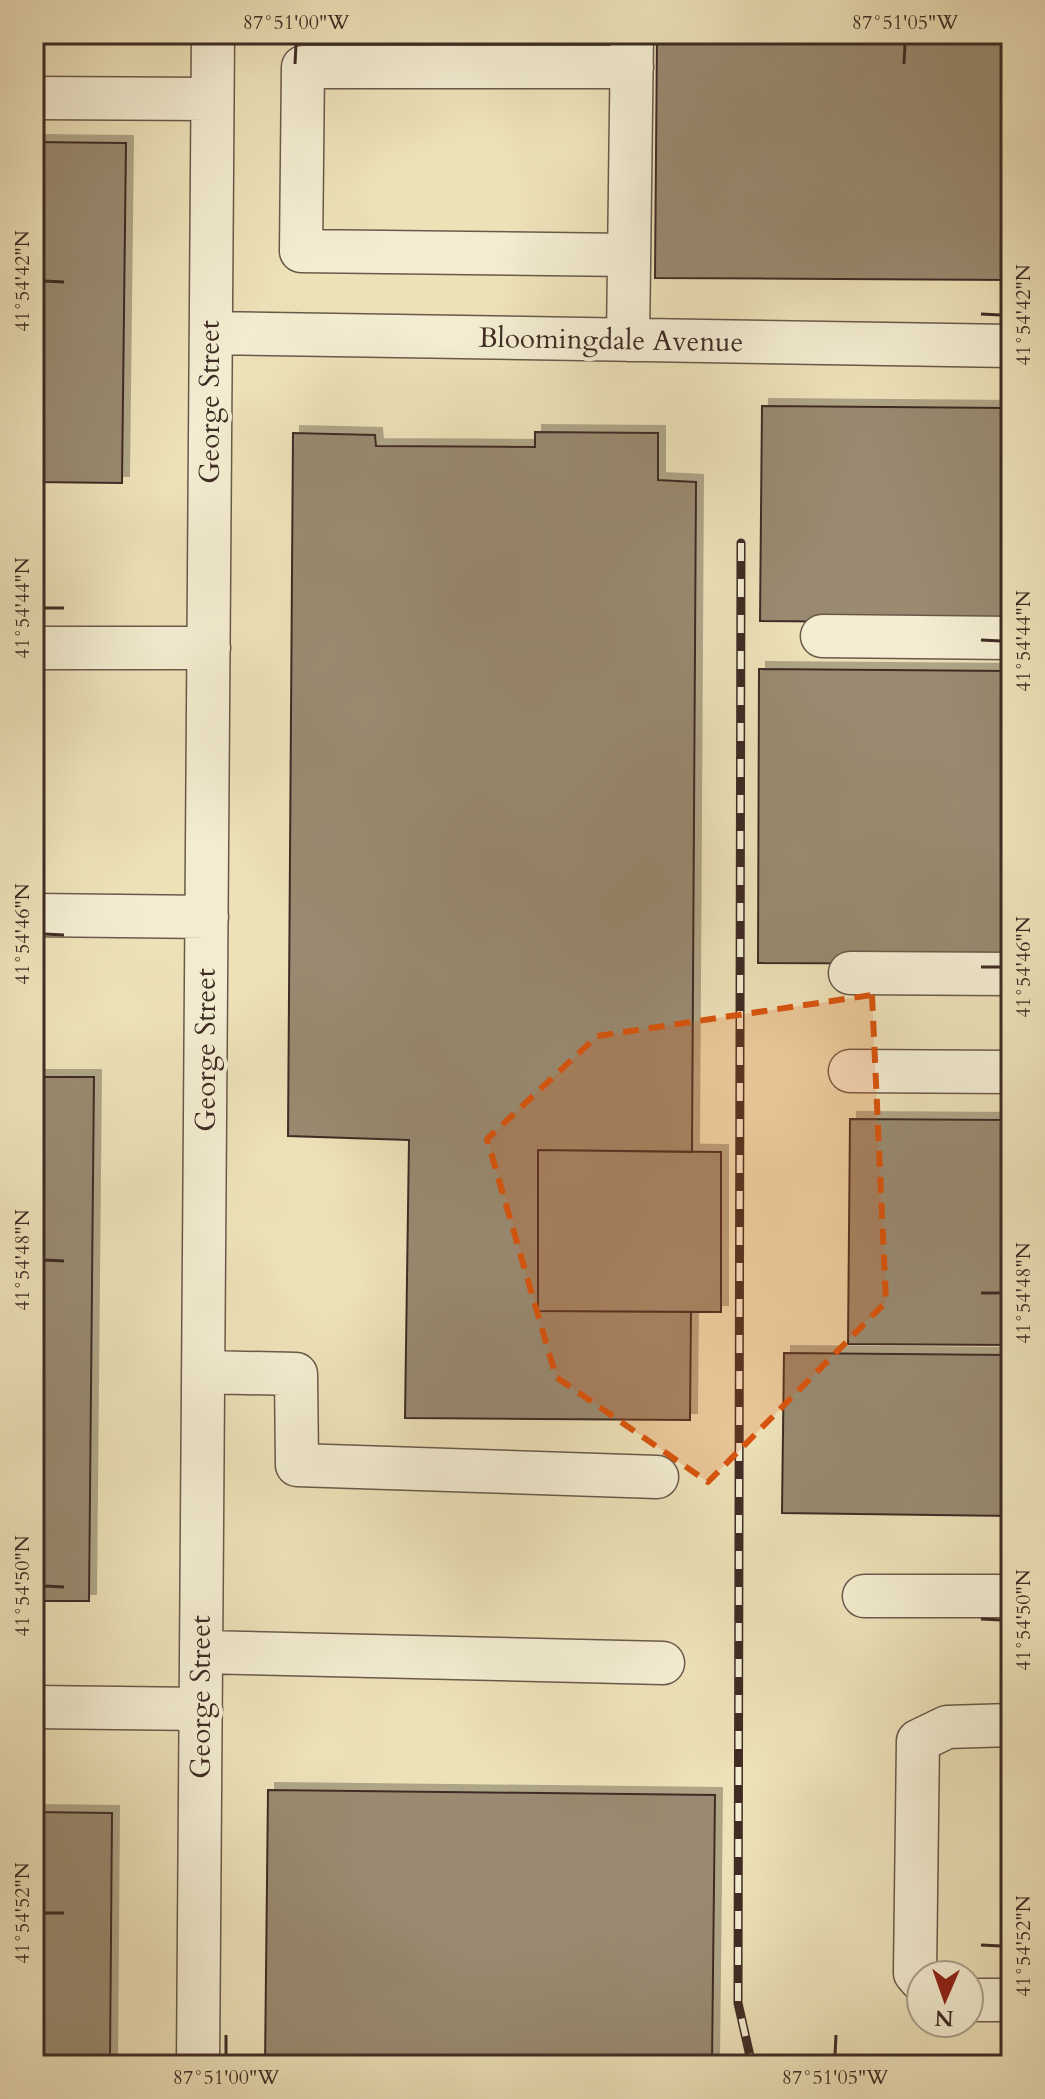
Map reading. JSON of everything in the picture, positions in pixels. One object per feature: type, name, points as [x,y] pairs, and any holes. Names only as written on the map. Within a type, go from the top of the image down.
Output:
[{"type":"street","name":"George Street","points":[[198,2065],[213,34]]},
{"type":"street","points":[[628,340],[632,51],[304,50],[301,251],[629,255]]},
{"type":"street","points":[[34,98],[212,99]]},
{"type":"street","name":"Bloomingdale Avenue","points":[[211,333],[1011,346]]},
{"type":"street","points":[[822,636],[1011,638]]},
{"type":"street","points":[[34,648],[209,648]]},
{"type":"street","points":[[34,915],[207,917]]},
{"type":"street","points":[[850,973],[1011,974]]},
{"type":"street","points":[[850,1071],[1011,1072]]},
{"type":"street","points":[[203,1372],[296,1374],[297,1465],[657,1477]]},
{"type":"street","points":[[864,1596],[1011,1596]]},
{"type":"street","points":[[201,1652],[663,1663]]},
{"type":"street","points":[[34,1707],[201,1709]]},
{"type":"street","points":[[915,1959],[918,1741],[947,1727],[1011,1725]]},
{"type":"street","points":[[985,2000],[1011,2000]]},
{"type":"highlighted area","points":[[872,995],[886,1302],[708,1482],[556,1377],[487,1139],[597,1036]]},
{"type":"building","points":[[657,34],[1011,34],[1011,280],[655,278]]},
{"type":"building","points":[[34,142],[126,143],[122,483],[34,482]]},
{"type":"building","points":[[762,406],[1011,408],[1011,623],[760,621]]},
{"type":"building","points":[[535,432],[658,433],[658,480],[696,482],[692,1152],[538,1150],[538,1311],[691,1312],[690,1420],[405,1418],[409,1140],[288,1136],[293,433],[375,435],[376,446],[535,447]]},
{"type":"building","points":[[759,669],[1011,671],[1011,964],[758,963]]},
{"type":"building","points":[[34,1077],[94,1077],[89,1601],[34,1601]]},
{"type":"building","points":[[850,1119],[1011,1120],[1011,1345],[848,1344]]},
{"type":"building","points":[[538,1150],[721,1152],[721,1312],[538,1311]]},
{"type":"building","points":[[784,1353],[1011,1355],[1011,1516],[782,1513]]},
{"type":"building","points":[[268,1790],[715,1795],[712,2065],[265,2065]]},
{"type":"building","points":[[34,1812],[112,1813],[110,2065],[34,2065]]},
{"type":"railway","points":[[741,543],[738,2003],[752,2065]]}]
